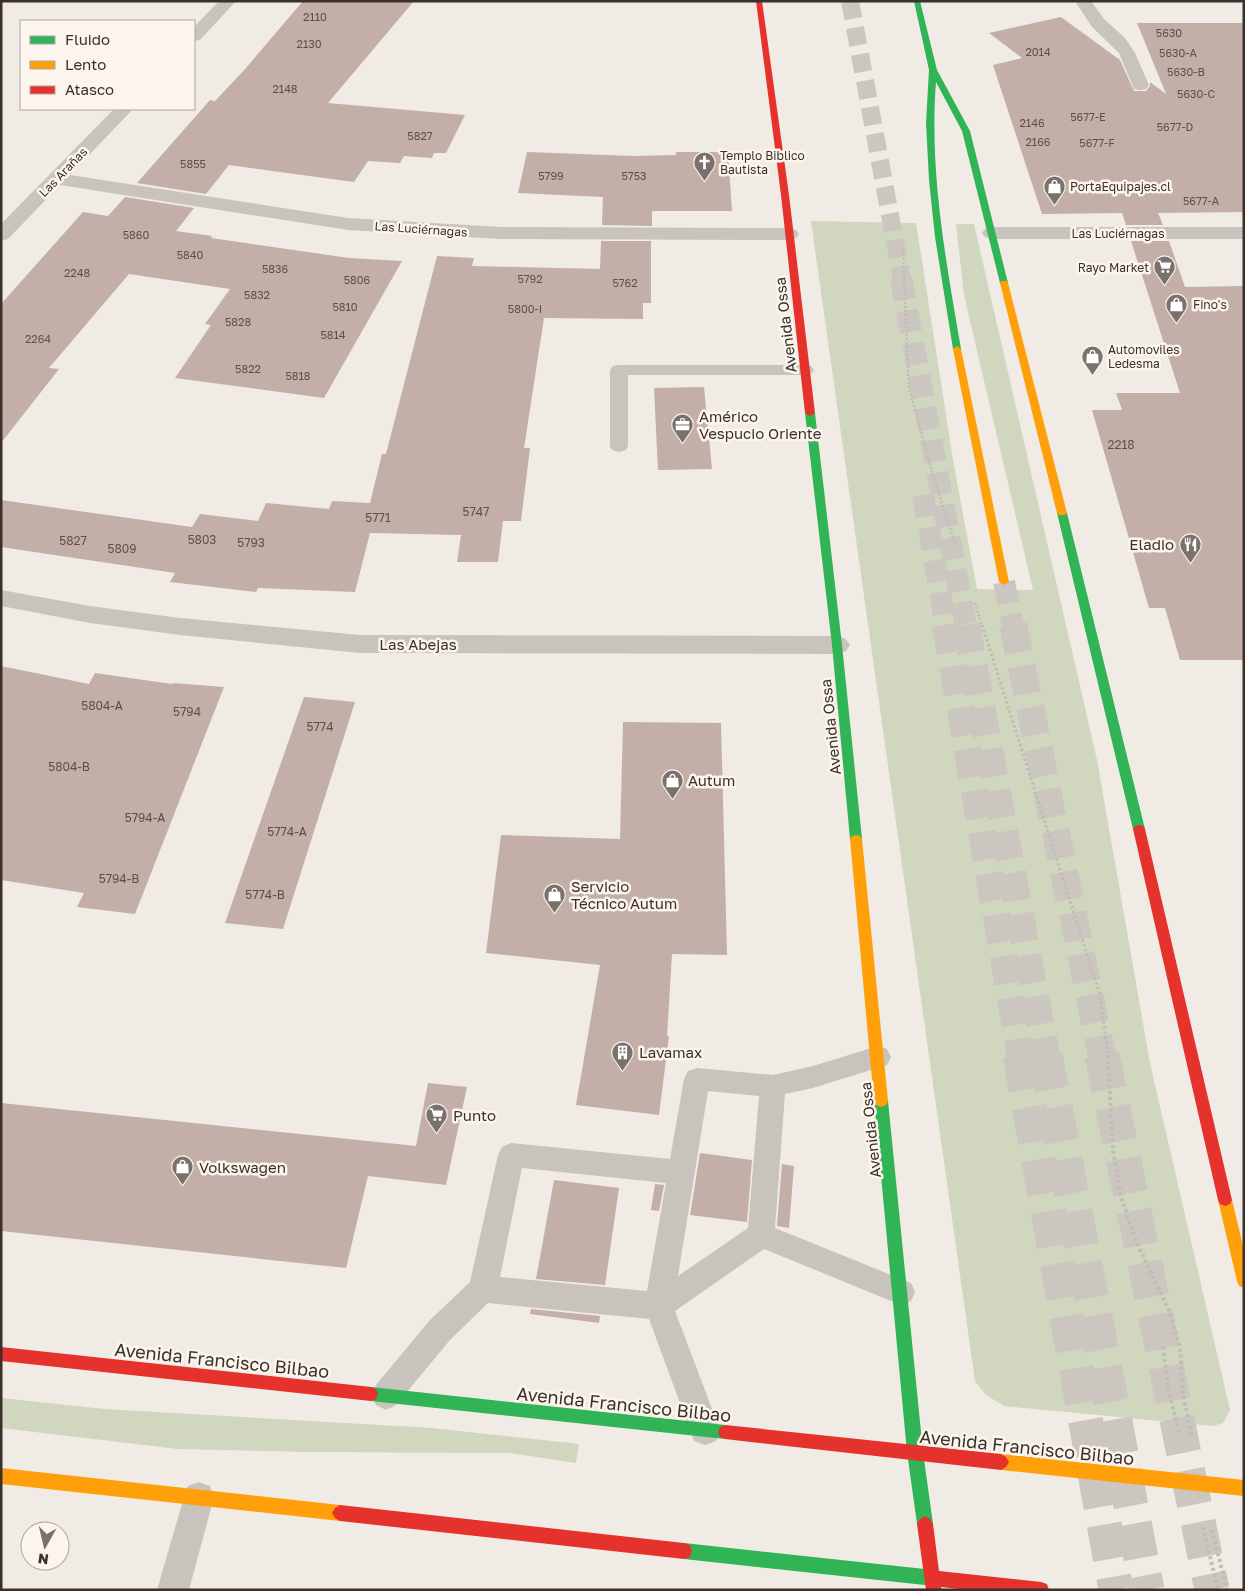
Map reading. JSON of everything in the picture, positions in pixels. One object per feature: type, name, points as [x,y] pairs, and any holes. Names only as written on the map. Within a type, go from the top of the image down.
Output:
[{"type":"main road","name":"Avenida Ossa","points":[[759,1],[789,234],[837,645],[915,1452],[934,1590]]},
{"type":"main road","points":[[917,1],[933,70],[966,131],[1117,731],[1195,1076],[1244,1281]]},
{"type":"main road","points":[[933,70],[930,129],[937,224],[946,293],[1004,582]]},
{"type":"main road","name":"Avenida Francisco Bilbao","points":[[1,1354],[1244,1488]]},
{"type":"main road","points":[[1,1476],[1042,1590]]},
{"type":"street","points":[[195,35],[228,1]]},
{"type":"street","points":[[1083,1],[1098,23],[1119,42],[1140,85]]},
{"type":"street","name":"Las Arañas","points":[[1,235],[123,110]]},
{"type":"street","name":"Las Luciérnagas","points":[[56,179],[348,224],[421,230],[501,233],[789,234]]},
{"type":"street","name":"Las Luciérnagas","points":[[992,233],[1244,232]]},
{"type":"street","name":"Las Abejas","points":[[1,598],[130,619],[284,638],[360,644],[837,645]]},
{"type":"lane","points":[[619,446],[620,370],[805,370]]},
{"type":"lane","points":[[705,1430],[659,1306],[697,1080],[773,1086],[813,1077],[878,1057]]},
{"type":"lane","points":[[761,1235],[773,1086]]},
{"type":"lane","points":[[386,1396],[440,1330],[483,1289],[511,1154],[681,1172]]},
{"type":"lane","points":[[761,1235],[901,1292]]},
{"type":"lane","points":[[483,1289],[659,1306],[761,1235]]},
{"type":"lane","points":[[173,1590],[199,1497]]},
{"type":"path","points":[[903,244],[909,388],[935,482],[959,554]]},
{"type":"path","points":[[974,599],[1100,995],[1108,1058],[1113,1151],[1122,1197],[1136,1242],[1170,1313],[1180,1348],[1183,1394],[1200,1483],[1227,1590]]},
{"type":"green space","points":[[811,221],[916,223],[954,466],[977,589],[1033,590],[964,295],[956,224],[974,224],[1097,760],[1150,1063],[1230,1410],[1223,1423],[1213,1426],[1004,1406],[986,1395],[975,1381]]},
{"type":"green space","points":[[1,1398],[104,1409],[432,1428],[579,1444],[576,1463],[510,1453],[178,1449],[1,1428]]},
{"type":"building","points":[[303,1],[414,1],[328,103],[465,115],[446,153],[434,153],[432,158],[404,156],[400,163],[368,161],[354,182],[229,165],[206,194],[137,183],[210,100],[215,101],[246,68]]},
{"type":"building","points":[[1061,17],[1120,60],[1134,91],[1146,91],[1150,86],[1150,82],[1166,94],[1137,23],[1244,23],[1244,212],[1158,213],[1163,225],[1126,225],[1122,213],[1042,214],[993,65],[1022,58],[989,33]]},
{"type":"building","points":[[527,152],[633,156],[676,155],[676,152],[728,152],[732,211],[652,211],[652,226],[602,225],[603,197],[518,193]]},
{"type":"building","points":[[125,197],[194,208],[176,231],[212,236],[211,238],[349,258],[402,261],[324,398],[175,378],[211,325],[205,324],[230,289],[129,274],[49,368],[59,369],[1,443],[1,304],[83,212],[108,216]]},
{"type":"building","points":[[601,241],[651,241],[651,303],[643,303],[643,319],[544,318],[524,448],[530,448],[521,521],[503,521],[498,562],[457,562],[461,535],[370,533],[355,592],[258,588],[256,592],[170,582],[175,573],[1,547],[1,500],[192,527],[200,514],[258,521],[266,503],[329,509],[332,501],[370,503],[382,454],[386,454],[437,256],[474,258],[472,266],[600,269]]},
{"type":"building","points":[[1131,241],[1169,241],[1185,287],[1244,286],[1244,660],[1180,660],[1165,608],[1149,608],[1092,410],[1122,410],[1116,393],[1180,393]]},
{"type":"building","name":"Américo Vespucio Oriente","points":[[704,387],[712,469],[658,470],[654,388]]},
{"type":"building","points":[[1,666],[89,684],[95,673],[172,684],[224,687],[135,914],[77,907],[84,893],[1,880]]},
{"type":"building","points":[[304,697],[355,702],[283,929],[225,923]]},
{"type":"building","points":[[623,722],[721,723],[727,955],[672,954],[667,1036],[669,1036],[659,1115],[576,1105],[600,965],[486,953],[501,835],[620,839]]},
{"type":"building","name":"Volkswagen","points":[[428,1083],[467,1087],[446,1185],[368,1176],[346,1268],[1,1231],[1,1103],[416,1146]]},
{"type":"building","points":[[700,1153],[752,1160],[747,1222],[690,1215]]},
{"type":"building","points":[[782,1164],[794,1166],[789,1228],[777,1226]]},
{"type":"building","points":[[554,1180],[619,1188],[605,1285],[536,1279]]},
{"type":"building","points":[[655,1184],[664,1185],[659,1211],[651,1210]]},
{"type":"building","points":[[531,1309],[600,1316],[599,1323],[530,1314]]},
{"type":"tunnel","points":[[850,1],[902,279]]},
{"type":"tunnel","points":[[901,278],[966,626]]},
{"type":"tunnel","points":[[923,495],[946,626]]},
{"type":"tunnel","points":[[1004,582],[1013,626]]},
{"type":"tunnel","points":[[946,625],[1021,1056]]},
{"type":"tunnel","points":[[966,625],[1046,1056]]},
{"type":"tunnel","points":[[1013,625],[1102,1056]]},
{"type":"tunnel","points":[[1020,1055],[1116,1590]]},
{"type":"tunnel","points":[[1045,1055],[1147,1590]]},
{"type":"tunnel","points":[[1102,1055],[1212,1590]]},
{"type":"traffic: fast","points":[[917,1],[933,70],[966,131],[1004,283]]},
{"type":"traffic: fast","points":[[933,70],[930,123],[932,180],[947,293],[957,349]]},
{"type":"traffic: fast","points":[[810,413],[837,645],[856,839]]},
{"type":"traffic: fast","points":[[1062,513],[1139,829]]},
{"type":"traffic: fast","points":[[881,1101],[915,1452],[925,1524]]},
{"type":"traffic: fast","points":[[371,1394],[725,1432]]},
{"type":"traffic: fast","points":[[684,1551],[934,1578]]},
{"type":"traffic: slow","points":[[1004,283],[1062,513]]},
{"type":"traffic: slow","points":[[957,349],[1004,582]]},
{"type":"traffic: slow","points":[[856,839],[881,1101]]},
{"type":"traffic: slow","points":[[1225,1200],[1244,1281]]},
{"type":"traffic: slow","points":[[1001,1462],[1244,1488]]},
{"type":"traffic: slow","points":[[1,1476],[340,1513]]},
{"type":"traffic: jam","points":[[759,1],[785,195],[810,413]]},
{"type":"traffic: jam","points":[[1139,829],[1225,1200]]},
{"type":"traffic: jam","points":[[1,1354],[371,1394]]},
{"type":"traffic: jam","points":[[725,1432],[1001,1462]]},
{"type":"traffic: jam","points":[[340,1513],[684,1551]]},
{"type":"traffic: jam","points":[[925,1524],[934,1590]]},
{"type":"traffic: jam","points":[[934,1578],[1041,1590]]},
{"type":"place","name":"Templo Biblico Bautista","points":[[704,181]]},
{"type":"place","name":"PortaEquipajes.cl","points":[[1054,205]]},
{"type":"place","name":"Rayo Market","points":[[1165,286]]},
{"type":"place","name":"Fino's","points":[[1177,323]]},
{"type":"place","name":"Automoviles Ledesma","points":[[1092,375]]},
{"type":"place","name":"Américo Vespucio Oriente","points":[[683,444]]},
{"type":"place","name":"Eladio","points":[[1190,563]]},
{"type":"place","name":"Autum","points":[[672,799]]},
{"type":"place","name":"Servicio Técnico Autum","points":[[555,914]]},
{"type":"place","name":"Lavamax","points":[[623,1071]]},
{"type":"place","name":"Punto","points":[[437,1134]]},
{"type":"place","name":"Volkswagen","points":[[183,1186]]}]
